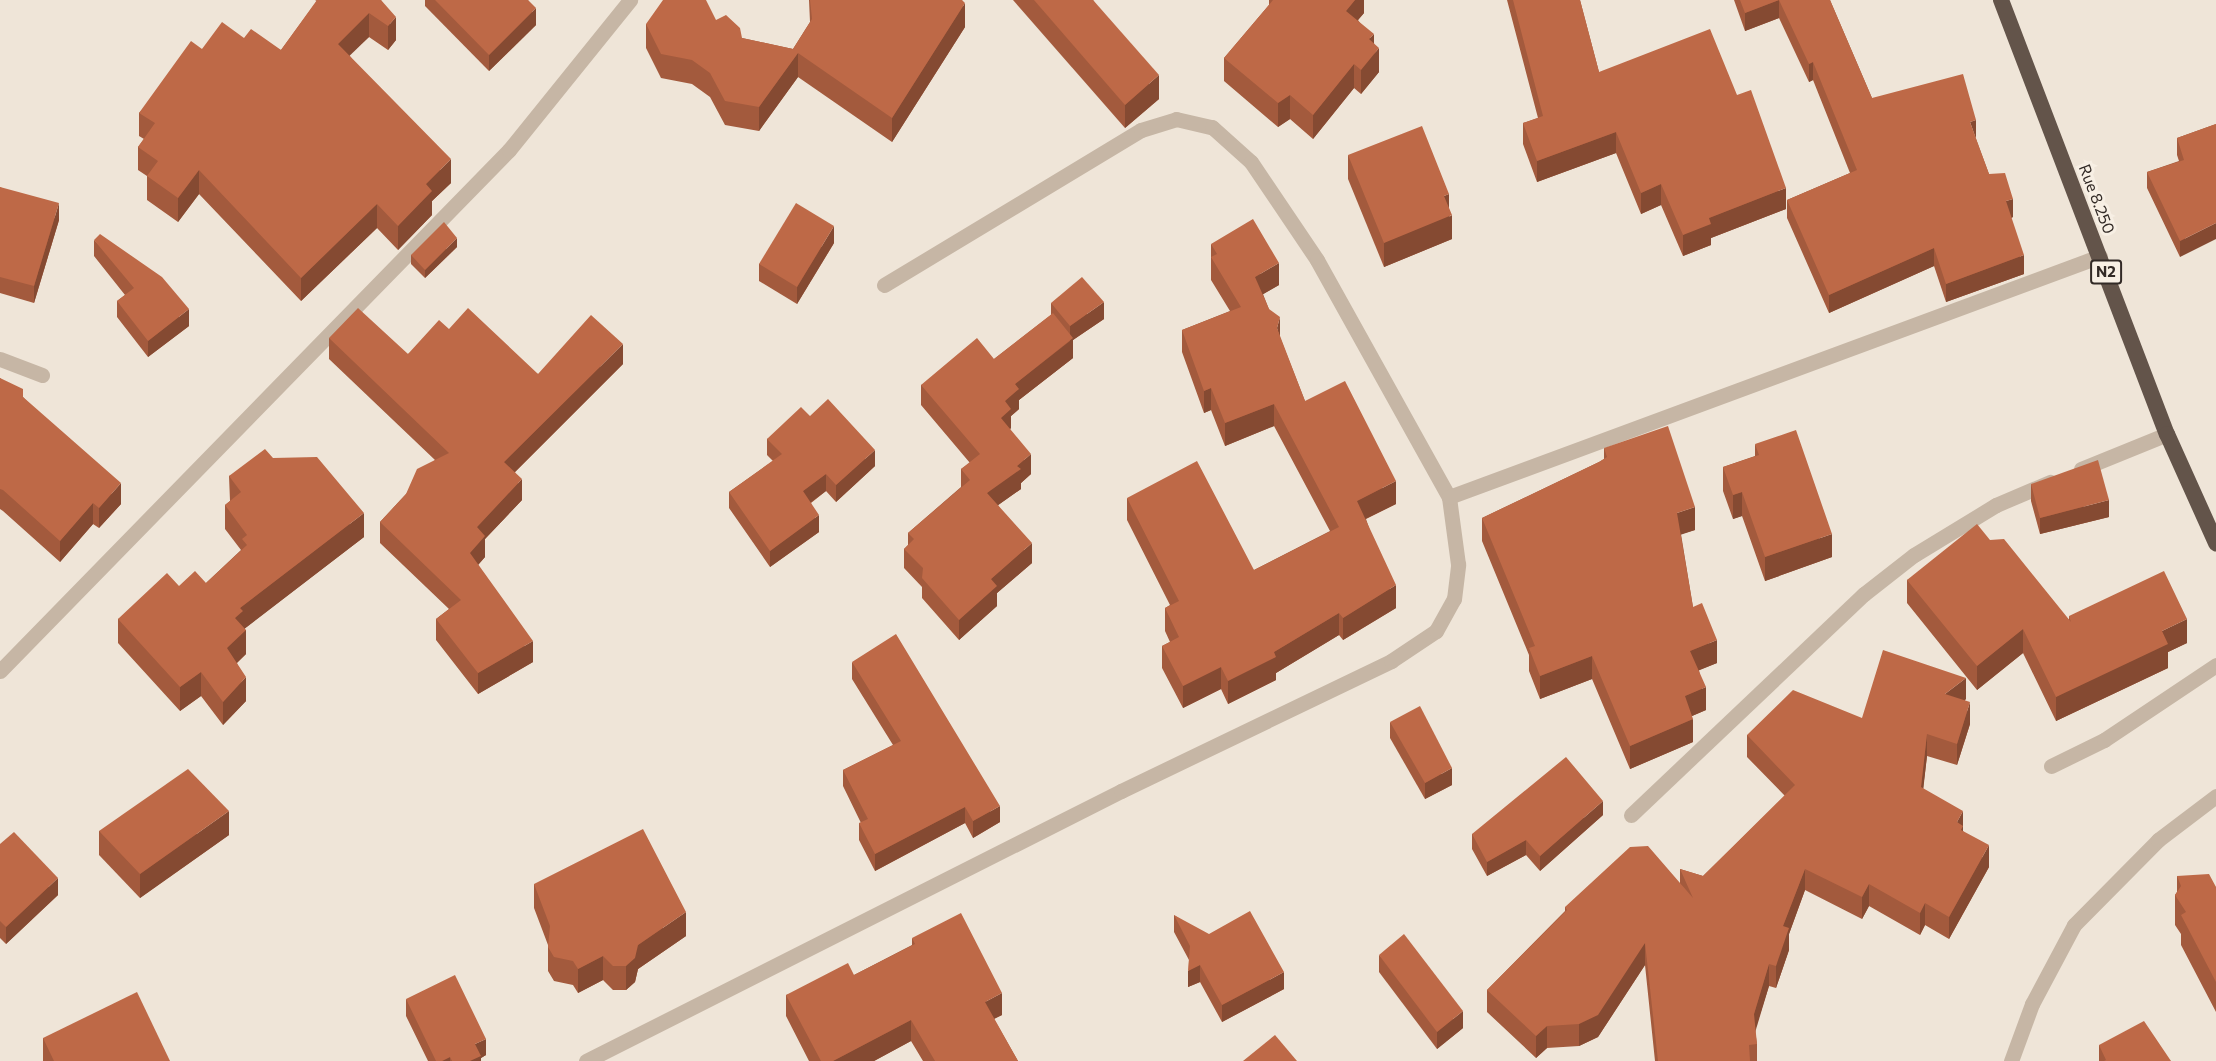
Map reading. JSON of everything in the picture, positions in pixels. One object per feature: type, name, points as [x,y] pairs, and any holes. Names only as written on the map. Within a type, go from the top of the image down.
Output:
[{"type":"highway","name":"Rue 8.250","points":[[2001,0],[2167,434],[2216,543]]},
{"type":"street","points":[[0,671],[509,150],[630,0]]},
{"type":"street","points":[[586,1061],[1121,791],[1390,661],[1436,631],[1454,600],[1458,564],[1449,497],[1317,260],[1251,162],[1212,127],[1176,119],[1141,130],[884,285]]},
{"type":"street","points":[[1449,497],[2100,256]]},
{"type":"street","points":[[0,359],[42,375]]},
{"type":"street","points":[[1631,815],[1856,601],[1914,555],[1996,505],[2167,434]]},
{"type":"street","points":[[2051,766],[2104,740],[2216,665]]},
{"type":"street","points":[[2011,1061],[2032,1004],[2074,924],[2158,840],[2216,796]]},
{"type":"building","points":[[317,0],[381,0],[396,17],[388,26],[369,13],[338,44],[451,159],[426,184],[432,191],[398,226],[377,204],[301,278],[199,170],[178,198],[147,176],[158,161],[138,147],[155,123],[139,113],[191,41],[202,49],[222,22],[244,38],[251,29],[281,50]]},
{"type":"building","points":[[435,0],[528,0],[536,8],[489,55]]},
{"type":"building","points":[[663,0],[706,0],[716,20],[726,15],[740,28],[742,38],[793,49],[812,19],[810,0],[962,0],[965,3],[892,118],[798,53],[759,107],[725,101],[710,73],[692,60],[661,54],[646,24]]},
{"type":"building","points":[[1034,0],[1093,0],[1159,75],[1125,105]]},
{"type":"building","points":[[1273,0],[1355,0],[1346,11],[1374,34],[1369,39],[1379,48],[1361,70],[1354,64],[1313,115],[1290,95],[1278,103],[1224,58]]},
{"type":"building","points":[[1513,0],[1580,0],[1599,72],[1710,29],[1737,95],[1751,90],[1786,188],[1709,218],[1711,224],[1683,235],[1661,184],[1641,193],[1616,132],[1537,161],[1523,123],[1543,116]]},
{"type":"building","points":[[1740,0],[1779,0],[1745,13]]},
{"type":"building","points":[[1779,0],[1830,0],[1872,98],[1963,74],[1976,120],[1970,122],[1989,174],[2005,173],[2013,199],[2006,201],[2024,255],[1946,284],[1934,248],[1829,295],[1787,200],[1857,170],[1813,62],[1809,64]]},
{"type":"building","points":[[2216,124],[2216,223],[2180,241],[2147,172],[2184,160],[2177,138]]},
{"type":"building","points":[[1422,126],[1449,194],[1444,196],[1452,215],[1384,243],[1348,155]]},
{"type":"building","points":[[0,187],[59,203],[34,286],[0,277]]},
{"type":"building","points":[[796,203],[834,226],[797,287],[759,264]]},
{"type":"building","points":[[1253,219],[1279,263],[1255,277],[1269,309],[1280,317],[1277,328],[1305,401],[1345,381],[1396,481],[1357,501],[1396,585],[1343,618],[1339,613],[1274,652],[1276,657],[1228,681],[1221,667],[1183,686],[1162,646],[1179,637],[1165,608],[1179,601],[1127,498],[1197,461],[1254,570],[1339,527],[1274,404],[1225,423],[1211,388],[1204,391],[1182,330],[1241,307],[1211,257],[1217,254],[1211,244]]},
{"type":"building","points":[[444,222],[457,238],[425,270],[411,255]]},
{"type":"building","points":[[100,234],[162,277],[189,309],[148,341],[117,301],[134,288],[94,240]]},
{"type":"building","points":[[1082,277],[1104,302],[1070,326],[1051,303]]},
{"type":"building","points":[[358,308],[408,354],[439,320],[449,329],[468,308],[538,374],[591,315],[623,344],[504,462],[522,479],[477,527],[485,536],[470,553],[533,641],[478,673],[436,619],[461,600],[380,522],[406,494],[417,469],[449,453],[329,338]]},
{"type":"building","points":[[1053,313],[1073,338],[1015,384],[1019,389],[1005,401],[1011,409],[1001,418],[1031,454],[1017,466],[1021,469],[987,493],[1032,543],[991,579],[997,586],[959,620],[922,578],[923,568],[904,549],[914,539],[908,533],[970,480],[961,469],[980,454],[921,385],[977,338],[994,359]]},
{"type":"building","points":[[0,378],[23,389],[23,397],[121,483],[99,508],[93,503],[60,541],[0,489]]},
{"type":"building","points":[[828,399],[875,450],[836,485],[826,474],[803,491],[819,515],[770,551],[729,492],[782,454],[767,439],[801,407],[810,416]]},
{"type":"building","points":[[1668,426],[1695,507],[1677,513],[1693,607],[1702,603],[1717,640],[1690,651],[1706,687],[1685,696],[1693,719],[1630,746],[1592,656],[1540,676],[1529,648],[1535,646],[1482,518],[1599,462],[1607,457],[1604,448]]},
{"type":"building","points":[[1796,430],[1832,534],[1765,557],[1742,492],[1733,495],[1723,467],[1759,455],[1755,444]]},
{"type":"building","points":[[265,449],[273,458],[317,457],[364,513],[240,608],[243,611],[235,618],[246,630],[227,648],[246,677],[223,702],[201,672],[180,687],[118,619],[167,573],[179,586],[195,571],[206,583],[247,545],[242,539],[247,535],[225,505],[241,492],[229,476]]},
{"type":"building","points":[[2098,460],[2109,500],[2040,518],[2031,484]]},
{"type":"building","points":[[1977,524],[1990,540],[2004,539],[2071,622],[2069,616],[2164,571],[2187,619],[2162,631],[2168,644],[2056,697],[2023,629],[1977,666],[1907,580]]},
{"type":"building","points":[[896,634],[1000,806],[973,821],[965,807],[875,854],[859,823],[868,819],[843,770],[901,741],[852,662]]},
{"type":"building","points":[[1883,650],[1966,678],[1945,694],[1970,702],[1957,744],[1927,734],[1921,787],[1963,811],[1957,822],[1963,826],[1961,830],[1989,845],[1949,917],[1925,903],[1920,913],[1869,884],[1862,897],[1805,869],[1783,926],[1789,928],[1776,966],[1769,964],[1754,1014],[1757,1044],[1749,1045],[1750,1061],[1658,1061],[1645,943],[1598,1015],[1579,1024],[1547,1026],[1536,1036],[1487,990],[1567,910],[1565,907],[1630,847],[1648,846],[1693,898],[1680,869],[1703,876],[1795,785],[1747,735],[1793,690],[1862,718]]},
{"type":"building","points":[[1420,706],[1452,768],[1425,783],[1390,722]]},
{"type":"building","points":[[1566,757],[1603,801],[1540,856],[1526,840],[1487,862],[1472,834]]},
{"type":"building","points":[[188,769],[229,811],[140,874],[99,831]]},
{"type":"building","points":[[643,829],[686,912],[638,945],[635,958],[626,966],[613,966],[603,956],[578,969],[573,961],[554,957],[548,947],[550,926],[534,884]]},
{"type":"building","points":[[14,832],[58,878],[6,927],[0,921],[0,844]]},
{"type":"building","points":[[2209,874],[2216,887],[2216,982],[2181,915],[2186,912],[2175,895],[2181,886],[2177,876]]},
{"type":"building","points":[[1250,911],[1284,972],[1222,1005],[1200,965],[1188,971],[1190,946],[1174,915],[1209,934]]},
{"type":"building","points":[[961,913],[1002,993],[985,1002],[1018,1061],[935,1061],[911,1020],[833,1061],[821,1061],[786,995],[848,963],[854,975],[915,944],[912,938]]},
{"type":"building","points":[[1404,934],[1463,1011],[1437,1032],[1379,955]]},
{"type":"building","points":[[455,975],[486,1039],[475,1044],[481,1056],[470,1061],[452,1061],[450,1057],[436,1061],[406,999]]},
{"type":"building","points":[[137,992],[170,1061],[54,1061],[43,1038]]},
{"type":"building","points":[[2144,1021],[2171,1061],[2104,1061],[2106,1060],[2099,1045]]},
{"type":"building","points":[[1275,1035],[1297,1061],[1243,1061]]}]
